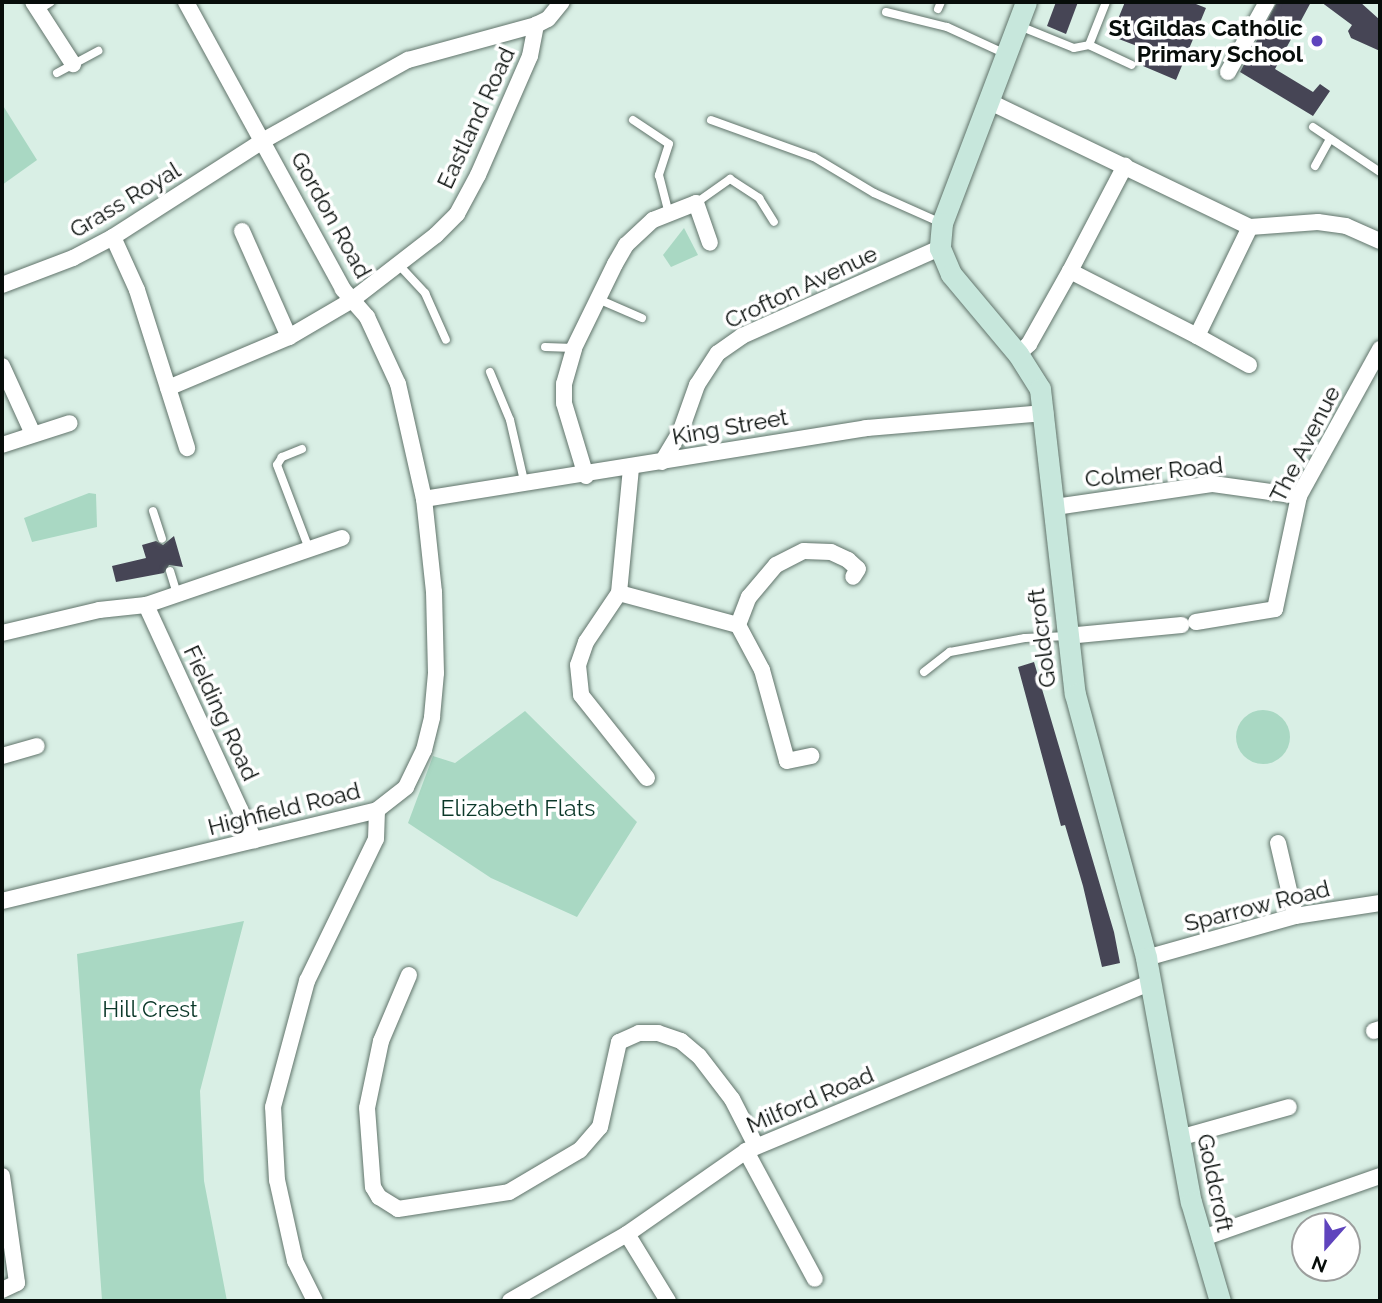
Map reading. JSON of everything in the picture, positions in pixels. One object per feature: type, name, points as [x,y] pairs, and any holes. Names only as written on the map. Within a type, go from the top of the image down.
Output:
[{"type":"street","name":"Gordon Road","points":[[186,2],[352,299],[367,317],[398,384],[424,499]]},
{"type":"street","name":"Eastland Road","points":[[168,388],[289,337],[352,299],[457,214],[530,56],[536,25],[548,19],[562,2]]},
{"type":"street","points":[[940,248],[942,223],[1026,2]]},
{"type":"street","points":[[1228,72],[1267,2]]},
{"type":"street","points":[[41,4],[73,64]]},
{"type":"street","name":"Grass Royal","points":[[2,285],[73,258],[113,237],[264,140],[408,60],[536,25]]},
{"type":"street","points":[[988,101],[1250,227],[1318,222],[1346,226],[1380,241]]},
{"type":"street","points":[[1017,354],[1029,344],[1125,166]]},
{"type":"street","points":[[586,476],[564,403],[564,384],[575,348],[626,245],[653,220],[696,203],[710,243]]},
{"type":"street","points":[[1197,337],[1250,227]]},
{"type":"street","points":[[242,230],[289,337]]},
{"type":"street","points":[[113,237],[137,290],[187,447]]},
{"type":"street","name":"Goldcroft","points":[[940,248],[951,274],[1017,354],[1040,389],[1045,413],[1067,636],[1077,701],[1146,958],[1200,1239],[1220,1301]]},
{"type":"street","name":"Crofton Avenue","points":[[662,462],[681,429],[697,385],[718,353],[742,336],[940,248]]},
{"type":"street","points":[[1070,271],[1249,365]]},
{"type":"street","name":"The Avenue","points":[[1067,636],[1189,624],[1275,609],[1299,496],[1380,349]]},
{"type":"street","points":[[2,366],[6,385],[33,433]]},
{"type":"street","name":"King Street","points":[[424,499],[586,476],[726,447],[866,428],[1045,413]]},
{"type":"street","points":[[2,445],[70,423]]},
{"type":"street","points":[[631,468],[619,593],[586,642],[578,665],[581,695],[647,778]]},
{"type":"street","name":"Colmer Road","points":[[1055,507],[1213,484],[1299,496]]},
{"type":"street","name":"Highfield Road","points":[[2,901],[377,810],[406,787],[424,750],[432,717],[434,605],[424,499]]},
{"type":"street","points":[[2,633],[99,610],[146,605],[342,538]]},
{"type":"street","points":[[738,625],[749,597],[776,565],[804,551],[831,552],[860,575]]},
{"type":"street","points":[[619,593],[738,625],[762,670],[787,761],[811,756]]},
{"type":"street","name":"Fielding Road","points":[[146,605],[254,840]]},
{"type":"street","points":[[2,756],[37,747]]},
{"type":"street","points":[[315,1301],[295,1261],[280,1194],[273,1107],[307,981],[376,839],[377,810]]},
{"type":"street","points":[[1278,843],[1295,916]]},
{"type":"street","name":"Sparrow Road","points":[[1146,958],[1295,916],[1380,903]]},
{"type":"street","points":[[410,975],[381,1041],[367,1108],[373,1187],[379,1197],[398,1209],[509,1192],[579,1150],[600,1127],[619,1042],[639,1033],[658,1033],[681,1041],[699,1055],[732,1098],[751,1149],[815,1279]]},
{"type":"street","name":"Milford Road","points":[[510,1301],[627,1234],[751,1149],[1149,983]]},
{"type":"street","points":[[1179,1138],[1289,1107]]},
{"type":"street","points":[[1200,1239],[1380,1176]]},
{"type":"street","points":[[2,1184],[17,1283],[2,1290]]},
{"type":"street","points":[[627,1234],[668,1301]]},
{"type":"lane","points":[[1089,45],[1106,2]]},
{"type":"lane","points":[[886,12],[947,27],[1006,54]]},
{"type":"lane","points":[[1017,25],[1074,48],[1089,45],[1132,65]]},
{"type":"lane","points":[[57,73],[98,51]]},
{"type":"lane","points":[[633,120],[669,144],[659,175],[669,214]]},
{"type":"lane","points":[[710,120],[814,157],[874,193],[942,223]]},
{"type":"lane","points":[[1313,127],[1380,172]]},
{"type":"lane","points":[[1315,166],[1330,139]]},
{"type":"lane","points":[[696,203],[730,179],[759,198],[774,222]]},
{"type":"lane","points":[[398,264],[425,293],[446,340]]},
{"type":"lane","points":[[598,299],[642,318]]},
{"type":"lane","points":[[545,347],[575,348]]},
{"type":"lane","points":[[489,372],[510,420],[525,485]]},
{"type":"lane","points":[[302,449],[282,457],[277,465],[309,549]]},
{"type":"lane","points":[[153,511],[162,540]]},
{"type":"lane","points":[[170,571],[177,594]]},
{"type":"lane","points":[[924,672],[950,652],[1026,638],[1067,636]]},
{"type":"green space","points":[[2,104],[37,160],[2,185]]},
{"type":"green space","points":[[684,228],[698,255],[671,267],[663,255]]},
{"type":"green space","points":[[89,493],[96,494],[97,527],[32,542],[24,518]]},
{"type":"green space","points":[[1263,710],[1282,718],[1290,737],[1282,756],[1263,764],[1244,756],[1236,737],[1244,718]]},
{"type":"green space","name":"Elizabeth Flats","points":[[525,711],[637,822],[577,917],[491,878],[408,823],[433,756],[455,763]]},
{"type":"green space","name":"Hill Crest","points":[[244,921],[200,1091],[204,1181],[227,1301],[102,1300],[77,954]]},
{"type":"building","points":[[1056,2],[1078,2],[1066,34],[1047,26]]},
{"type":"building","points":[[1125,2],[1191,2],[1206,8],[1176,80],[1143,66],[1150,51],[1111,36]]},
{"type":"building","points":[[1277,2],[1311,2],[1275,69],[1313,92],[1320,84],[1330,91],[1313,116],[1240,72]]},
{"type":"building","points":[[1321,2],[1360,2],[1380,20],[1380,51],[1351,38],[1348,31],[1352,25]]},
{"type":"building","points":[[174,536],[183,567],[169,565],[164,573],[116,582],[112,566],[146,558],[142,545],[156,541],[163,545]]},
{"type":"building","points":[[1034,662],[1114,932],[1120,963],[1102,967],[1083,886],[1065,825],[1061,826],[1018,667]]},
{"type":"place","name":"St Gildas Catholic Primary School","points":[[1317,41]]}]
